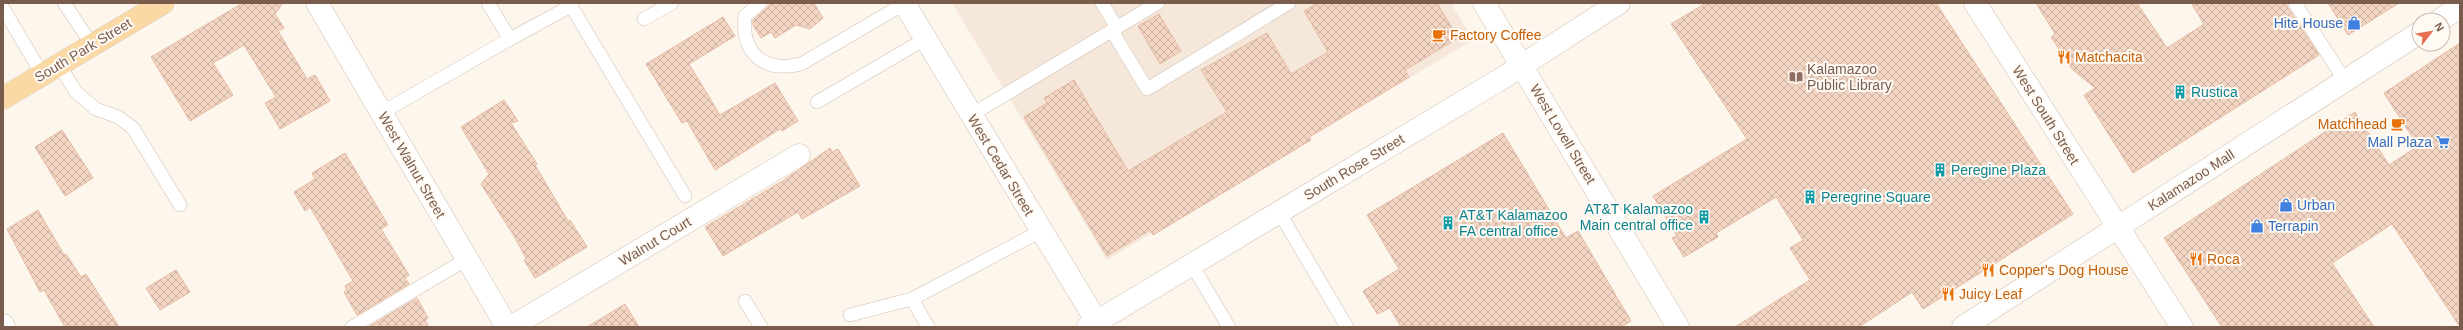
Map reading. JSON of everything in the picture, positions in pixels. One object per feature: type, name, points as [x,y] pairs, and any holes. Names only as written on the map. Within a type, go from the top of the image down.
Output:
[{"type":"main road","name":"South Park Street","points":[[3,98],[163,3]]},
{"type":"street","name":"West Walnut Street","points":[[317,3],[507,327]]},
{"type":"street","name":"West Lovell Street","points":[[1484,3],[1678,327]]},
{"type":"street","name":"South Rose Street","points":[[1095,325],[1522,65],[1619,3]]},
{"type":"street","name":"West South Street","points":[[1975,3],[2182,327]]},
{"type":"street","name":"West Cedar Street","points":[[904,4],[1041,231],[1095,325]]},
{"type":"street","points":[[2451,13],[2460,7]]},
{"type":"street","name":"Kalamazoo Mall","points":[[1963,327],[2411,38]]},
{"type":"street","name":"Walnut Court","points":[[511,327],[799,155]]},
{"type":"lane","points":[[64,3],[92,45]]},
{"type":"lane","points":[[488,3],[510,40]]},
{"type":"lane","points":[[644,19],[672,3]]},
{"type":"lane","points":[[760,3],[745,16],[744,29],[746,45],[758,59],[774,66],[789,67],[801,64],[904,4]]},
{"type":"lane","points":[[1102,3],[1114,29],[1147,90],[1289,3]]},
{"type":"lane","points":[[971,115],[1158,3]]},
{"type":"lane","points":[[2295,3],[2345,81]]},
{"type":"lane","points":[[381,113],[570,6],[686,196]]},
{"type":"lane","points":[[3,8],[50,70],[96,108],[118,117],[133,128],[180,205]]},
{"type":"lane","points":[[817,102],[925,39]]},
{"type":"lane","points":[[1279,212],[1347,327]]},
{"type":"lane","points":[[850,315],[912,299],[1041,231]]},
{"type":"lane","points":[[352,327],[467,260]]},
{"type":"lane","points":[[1192,265],[1229,327]]},
{"type":"lane","points":[[912,299],[928,327]]},
{"type":"lane","points":[[745,301],[762,327]]},
{"type":"shaded area","points":[[952,3],[1451,3],[1473,40],[1107,260]]},
{"type":"building","points":[[243,3],[283,3],[275,14],[284,28],[278,31],[307,79],[315,75],[330,101],[280,129],[265,103],[276,97],[244,45],[213,63],[233,95],[190,121],[151,57]]},
{"type":"building","points":[[772,3],[814,3],[823,18],[810,29],[796,25],[775,38],[771,32],[761,38],[753,25],[753,20]]},
{"type":"building","points":[[1318,3],[1437,3],[1458,38],[1405,70],[1409,77],[1309,137],[1311,140],[1153,235],[1150,230],[1107,256],[1024,117],[1047,103],[1044,98],[1074,80],[1128,171],[1227,112],[1201,70],[1267,33],[1291,74],[1328,52],[1304,11]]},
{"type":"building","points":[[1706,3],[1936,3],[2073,214],[1923,309],[1912,292],[1859,327],[1735,327],[1810,280],[1790,248],[1803,240],[1776,197],[1716,233],[1718,237],[1684,257],[1672,238],[1677,236],[1653,196],[1747,139],[1671,24]]},
{"type":"building","points":[[2036,3],[2137,3],[2167,48],[2204,24],[2191,3],[2285,3],[2319,55],[2133,173],[2084,95],[2095,88],[2072,69],[2051,37],[2055,34]]},
{"type":"building","name":"Hite House","points":[[2328,3],[2399,3],[2348,35]]},
{"type":"building","points":[[1159,14],[1181,51],[1160,64],[1138,26]]},
{"type":"building","points":[[723,17],[735,36],[689,64],[720,115],[775,83],[798,121],[782,131],[780,129],[715,170],[687,121],[682,123],[646,64]]},
{"type":"building","points":[[2460,43],[2460,327],[2392,224],[2332,263],[2374,327],[2222,327],[2164,238],[2355,112],[2389,165],[2418,146],[2384,93],[2446,52],[2451,52],[2451,49]]},
{"type":"building","points":[[504,100],[518,121],[511,123],[537,164],[535,165],[568,221],[570,220],[587,247],[535,278],[524,260],[526,258],[514,236],[481,184],[489,174],[461,127]]},
{"type":"building","points":[[62,130],[93,178],[65,196],[35,147]]},
{"type":"building","name":"AT&T Kalamazoo FA central office","points":[[1503,133],[1566,238],[1578,231],[1631,321],[1621,327],[1401,327],[1390,308],[1377,314],[1363,291],[1399,269],[1367,215]]},
{"type":"building","points":[[830,148],[832,152],[838,149],[860,186],[802,219],[798,212],[723,256],[705,227],[784,180]]},
{"type":"building","points":[[345,153],[388,225],[381,229],[409,275],[405,278],[409,284],[357,315],[344,292],[347,290],[345,286],[353,281],[310,207],[305,211],[294,192],[315,179],[312,173]]},
{"type":"building","points":[[38,210],[64,255],[66,254],[81,277],[86,274],[119,327],[65,327],[44,290],[40,292],[7,229]]},
{"type":"building","points":[[176,270],[190,292],[160,310],[146,288]]},
{"type":"building","points":[[417,298],[428,318],[425,320],[429,327],[368,327]]},
{"type":"building","points":[[625,304],[639,327],[587,327]]},
{"type":"place","name":"Hite House","points":[[2354,23]]},
{"type":"place","name":"Factory Coffee","points":[[1439,35]]},
{"type":"place","name":"Matchacita","points":[[2064,57]]},
{"type":"place","name":"Kalamazoo Public Library","points":[[1796,77]]},
{"type":"place","name":"Rustica","points":[[2180,92]]},
{"type":"place","name":"Matchhead","points":[[2398,124]]},
{"type":"place","name":"Mall Plaza","points":[[2443,142]]},
{"type":"place","name":"Peregine Plaza","points":[[1940,170]]},
{"type":"place","name":"Peregrine Square","points":[[1810,197]]},
{"type":"place","name":"Urban","points":[[2286,205]]},
{"type":"place","name":"AT&T Kalamazoo Main central office","points":[[1704,217]]},
{"type":"place","name":"AT&T Kalamazoo FA central office","points":[[1448,223]]},
{"type":"place","name":"Terrapin","points":[[2257,226]]},
{"type":"place","name":"Roca","points":[[2196,259]]},
{"type":"place","name":"Copper's Dog House","points":[[1988,270]]},
{"type":"place","name":"Juicy Leaf","points":[[1948,294]]}]
